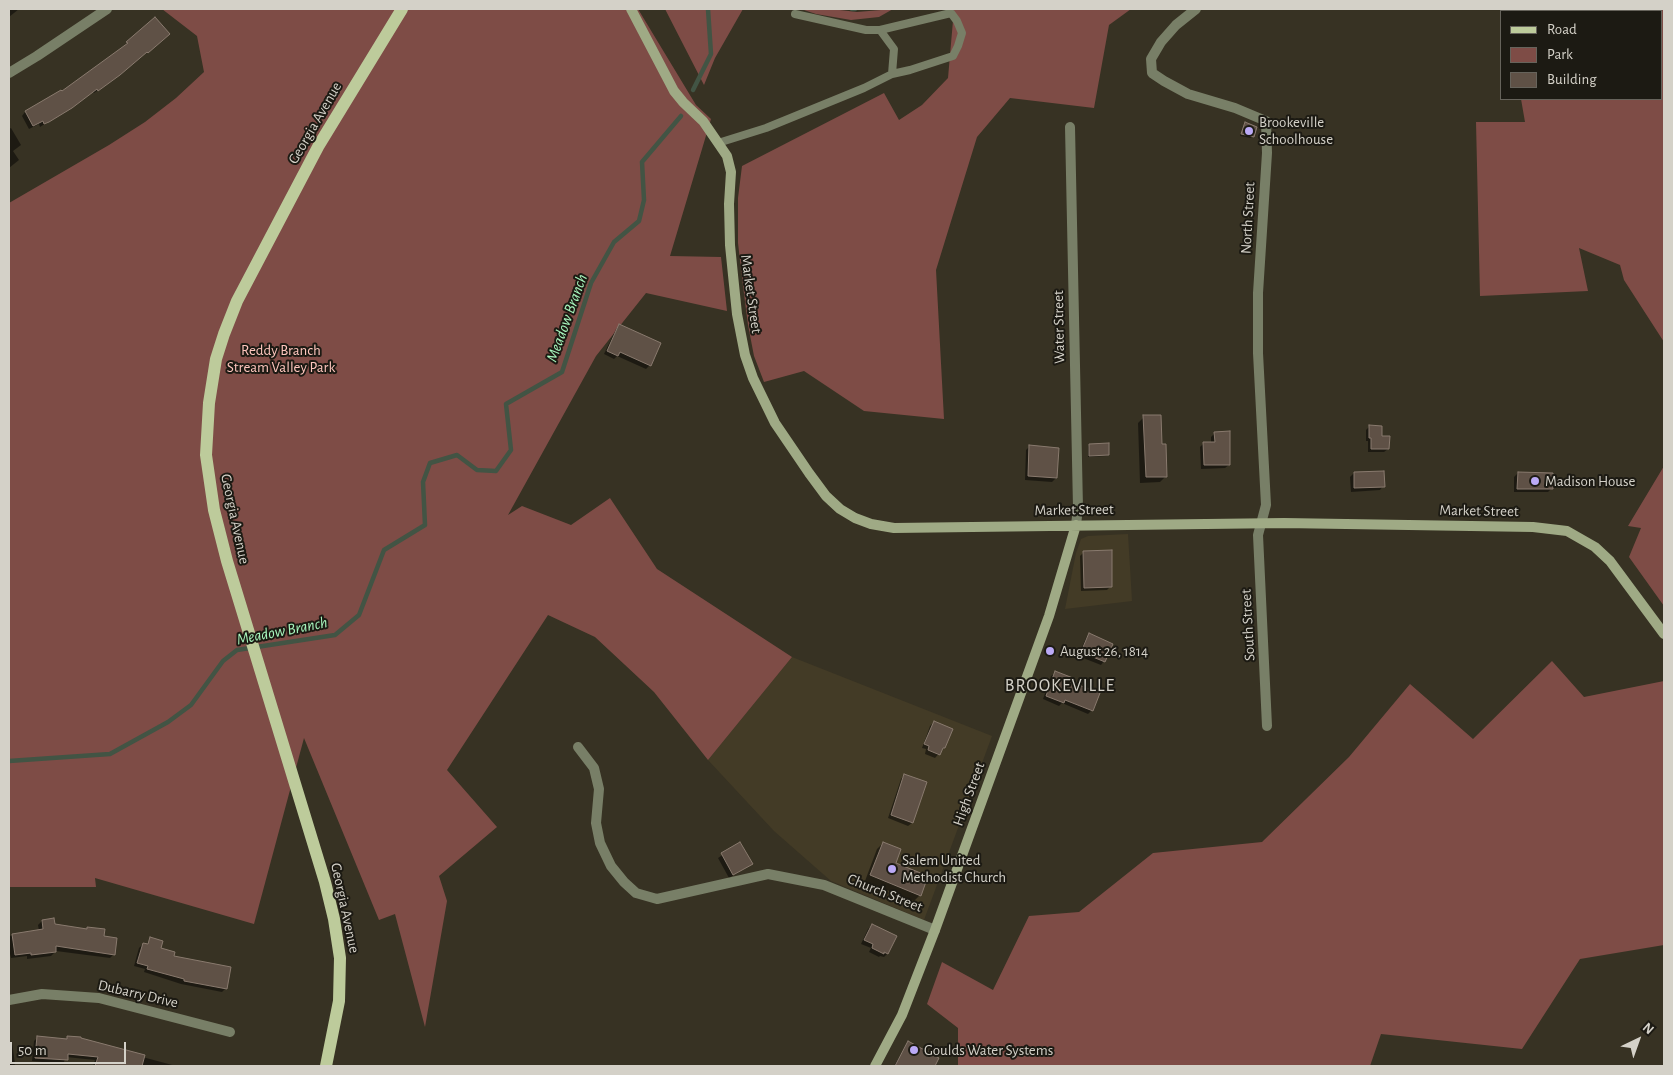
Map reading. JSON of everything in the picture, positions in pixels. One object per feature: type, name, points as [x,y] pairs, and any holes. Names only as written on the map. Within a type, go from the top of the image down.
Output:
[{"type":"main road","name":"Georgia Avenue","points":[[326,1066],[339,1001],[340,958],[334,920],[326,882],[244,620],[214,510],[206,455],[209,403],[216,359],[237,301],[319,145],[402,9]]},
{"type":"main road","name":"Market Street","points":[[631,9],[674,91],[682,102],[703,121],[727,156],[731,172],[729,204],[730,245],[737,314],[745,355],[752,378],[775,423],[826,496],[840,509],[855,518],[871,524],[894,528],[1262,523],[1533,527],[1566,531],[1596,547],[1610,561],[1664,634]]},
{"type":"main road","name":"High Street","points":[[875,1066],[902,1015],[936,930],[1049,616],[1076,525]]},
{"type":"street","points":[[9,73],[38,56],[107,9]]},
{"type":"street","name":"North Street","points":[[1196,9],[1176,25],[1161,42],[1151,59],[1152,73],[1188,94],[1235,108],[1266,121],[1267,153],[1258,293],[1258,353],[1266,505],[1262,523]]},
{"type":"street","name":"Water Street","points":[[1070,127],[1078,508],[1076,525]]},
{"type":"street","name":"South Street","points":[[1262,523],[1258,535],[1267,726]]},
{"type":"street","name":"Church Street","points":[[578,747],[594,768],[600,789],[596,823],[600,843],[611,866],[636,893],[657,899],[768,874],[824,885],[936,930]]},
{"type":"street","name":"Dubarry Drive","points":[[9,1000],[42,994],[99,998],[230,1032]]},
{"type":"lane","points":[[718,143],[766,128],[864,88],[892,74],[918,68],[952,56],[958,46],[962,33],[957,21],[951,14],[880,30],[866,30],[795,14]]},
{"type":"lane","points":[[880,30],[894,49],[892,74]]},
{"type":"shaded area","points":[[1128,534],[1132,601],[1065,609],[1076,553],[1081,539],[1088,536]]},
{"type":"shaded area","points":[[792,657],[992,736],[924,920],[831,881],[774,831],[708,760]]},
{"type":"green space","name":"Reddy Branch Stream Valley Park","points":[[162,9],[638,9],[696,105],[711,119],[670,256],[721,257],[727,311],[646,293],[596,356],[508,515],[522,506],[571,525],[610,498],[657,569],[792,657],[708,760],[654,692],[595,637],[548,615],[447,770],[497,827],[439,876],[447,901],[425,1027],[395,914],[379,920],[304,738],[254,924],[95,878],[96,887],[9,887],[9,203],[145,122],[176,98],[204,72],[197,36]]},
{"type":"green space","points":[[665,9],[743,9],[715,58],[704,85]]},
{"type":"green space","points":[[801,9],[831,9],[857,12],[893,9],[879,17],[851,20],[816,14]]},
{"type":"green space","points":[[954,9],[1131,9],[1109,25],[1094,108],[1010,98],[977,137],[936,270],[944,419],[864,411],[804,371],[764,382],[754,356],[748,325],[738,243],[738,198],[742,166],[884,93],[899,120],[922,105],[948,78]]},
{"type":"green space","points":[[1664,9],[1664,342],[1624,280],[1620,265],[1579,248],[1588,291],[1480,296],[1476,122],[1525,122],[1521,100],[1663,100],[1663,10],[1508,10]]},
{"type":"green space","points":[[1664,466],[1664,606],[1629,557],[1641,528],[1628,526]]},
{"type":"green space","points":[[1552,661],[1584,697],[1664,681],[1664,945],[1580,959],[1522,1049],[1381,1034],[1370,1066],[958,1066],[958,1028],[927,1004],[942,962],[993,990],[1029,916],[1079,912],[1153,853],[1262,842],[1349,757],[1410,684],[1473,739]]},
{"type":"building","points":[[155,17],[170,34],[98,91],[97,89],[49,122],[44,124],[43,121],[33,126],[25,111],[62,91],[128,43],[126,42]]},
{"type":"building","name":"Brookeville Schoolhouse","points":[[1245,122],[1257,127],[1254,137],[1241,134]]},
{"type":"building","points":[[619,324],[661,343],[651,366],[620,352],[618,356],[607,351]]},
{"type":"building","points":[[1143,415],[1161,415],[1162,444],[1166,444],[1167,477],[1146,477]]},
{"type":"building","points":[[1369,425],[1382,426],[1382,436],[1390,436],[1389,449],[1371,449]]},
{"type":"building","points":[[1230,431],[1230,465],[1204,465],[1203,442],[1215,442],[1214,432]]},
{"type":"building","points":[[1109,443],[1109,455],[1089,456],[1089,444]]},
{"type":"building","points":[[1029,445],[1059,448],[1057,478],[1028,476]]},
{"type":"building","points":[[1384,471],[1385,487],[1354,488],[1354,472]]},
{"type":"building","name":"Madison House","points":[[1518,472],[1553,473],[1553,489],[1517,489]]},
{"type":"building","points":[[1112,550],[1112,587],[1084,588],[1083,551]]},
{"type":"building","points":[[1089,633],[1113,644],[1105,662],[1081,652]]},
{"type":"building","points":[[1055,671],[1073,678],[1071,682],[1100,693],[1093,711],[1065,700],[1064,703],[1046,696]]},
{"type":"building","points":[[934,721],[953,729],[940,755],[928,750],[929,746],[924,744]]},
{"type":"building","points":[[904,774],[927,782],[913,823],[891,815]]},
{"type":"building","points":[[740,842],[753,864],[733,875],[721,853]]},
{"type":"building","name":"Salem United Methodist Church","points":[[883,842],[901,849],[896,863],[928,876],[921,896],[870,875]]},
{"type":"building","points":[[54,918],[55,924],[87,929],[87,927],[105,929],[104,936],[117,938],[115,955],[56,946],[56,952],[15,955],[12,934],[43,929],[42,920]]},
{"type":"building","points":[[872,924],[897,936],[888,954],[872,948],[873,944],[864,940]]},
{"type":"building","points":[[150,937],[163,941],[161,948],[175,952],[174,956],[231,967],[227,989],[184,981],[184,979],[147,969],[148,966],[137,963],[143,943],[148,944]]},
{"type":"building","points":[[37,1036],[67,1039],[67,1036],[81,1037],[145,1055],[142,1066],[95,1066],[98,1057],[68,1054],[68,1060],[35,1058]]},
{"type":"building","name":"Goulds Water Systems","points":[[908,1041],[939,1058],[935,1066],[895,1066]]},
{"type":"waterway","points":[[693,90],[711,54],[708,9]]},
{"type":"waterway","name":"Meadow Branch","points":[[9,761],[110,754],[168,722],[191,705],[223,661],[237,650],[335,635],[359,615],[384,550],[425,525],[423,482],[430,463],[457,455],[477,470],[496,471],[511,450],[506,404],[562,372],[591,283],[614,242],[639,221],[644,200],[642,162],[681,116]]},
{"type":"place","name":"Brookeville Schoolhouse","points":[[1249,131]]},
{"type":"place","name":"Madison House","points":[[1535,481]]},
{"type":"place","name":"August 26, 1814","points":[[1050,651]]},
{"type":"place","name":"Salem United Methodist Church","points":[[892,869]]},
{"type":"place","name":"Goulds Water Systems","points":[[914,1050]]},
{"type":"district","name":"BROOKEVILLE","points":[[1060,686]]}]
